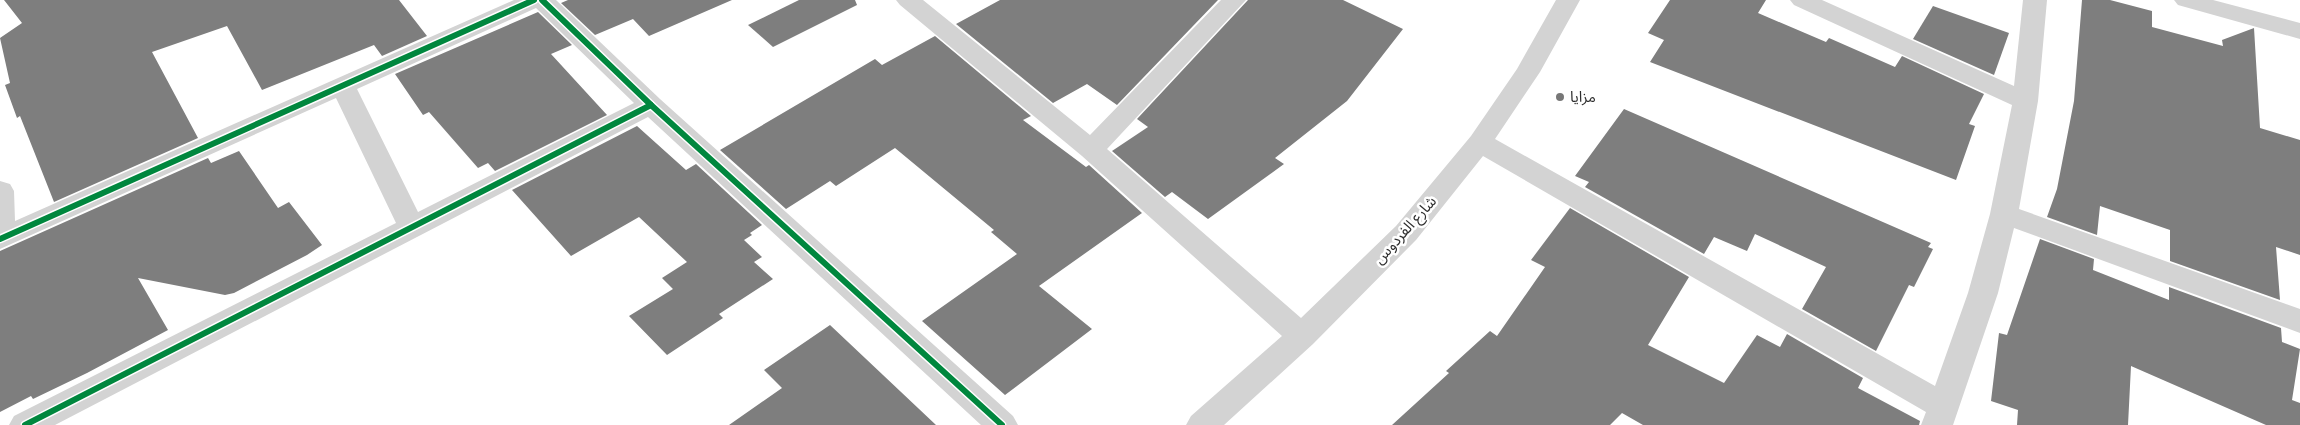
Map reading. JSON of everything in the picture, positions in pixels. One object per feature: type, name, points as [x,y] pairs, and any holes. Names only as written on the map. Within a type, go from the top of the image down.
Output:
[{"type":"street","points":[[0,191],[1,239],[534,0]]},
{"type":"street","points":[[542,0],[651,105],[1002,425]]},
{"type":"street","points":[[908,0],[1091,150],[1302,336]]},
{"type":"street","points":[[1091,150],[1234,0]]},
{"type":"street","name":"شارع الفردوس","points":[[1202,425],[1302,336],[1406,233],[1480,142],[1528,72],[1568,0]]},
{"type":"street","points":[[1802,0],[2025,102]]},
{"type":"street","points":[[1480,142],[1940,416],[1982,293],[2004,214],[2025,102],[2035,0]]},
{"type":"street","points":[[2186,0],[2300,31]]},
{"type":"street","points":[[343,86],[411,226]]},
{"type":"street","points":[[25,425],[651,105]]},
{"type":"street","points":[[2004,214],[2300,322]]},
{"type":"building","points":[[4,0],[399,0],[427,36],[382,56],[374,45],[262,90],[227,26],[152,52],[198,138],[54,202],[20,116],[17,118],[5,85],[10,83],[0,38],[22,23]]},
{"type":"building","points":[[568,0],[732,0],[649,36],[633,19],[595,35],[561,3]]},
{"type":"building","points":[[799,0],[855,0],[857,5],[773,47],[748,25]]},
{"type":"building","points":[[1000,0],[1218,0],[1117,105],[1087,84],[1053,103],[956,24]]},
{"type":"building","points":[[1248,0],[1343,0],[1403,29],[1347,101],[1275,158],[1284,164],[1208,219],[1172,192],[1165,197],[1112,151],[1148,127],[1137,119]]},
{"type":"building","points":[[1670,0],[1766,0],[1758,13],[1826,42],[1829,38],[1895,67],[1902,56],[1984,94],[1969,124],[1975,126],[1956,180],[1650,62],[1664,40],[1648,33]]},
{"type":"building","points":[[2082,0],[2110,0],[2152,11],[2152,27],[2223,46],[2222,40],[2254,28],[2260,128],[2300,140],[2300,255],[2276,247],[2280,300],[2170,261],[2170,230],[2100,206],[2097,235],[2047,217],[2057,189],[2074,101]]},
{"type":"building","points":[[1933,6],[2009,33],[1994,75],[1913,39]]},
{"type":"building","points":[[538,12],[572,45],[551,54],[607,115],[495,171],[488,163],[478,168],[429,112],[423,115],[395,74]]},
{"type":"building","points":[[935,36],[1031,116],[1023,120],[1086,167],[1089,165],[1142,213],[1039,286],[1092,329],[1005,395],[922,321],[1017,254],[991,232],[994,230],[895,148],[836,186],[830,181],[786,209],[720,150],[875,59],[882,65]]},
{"type":"building","points":[[1624,109],[1931,243],[1928,247],[1933,249],[1914,287],[1909,285],[1876,351],[1802,309],[1826,267],[1755,234],[1747,251],[1714,237],[1704,254],[1585,187],[1589,182],[1575,176]]},
{"type":"building","points":[[637,126],[686,170],[696,164],[762,225],[750,233],[752,235],[744,240],[762,257],[754,262],[773,279],[719,314],[723,318],[667,355],[629,316],[673,289],[662,278],[687,262],[639,217],[571,256],[512,190]]},
{"type":"building","points":[[239,151],[278,208],[289,202],[322,245],[307,255],[234,293],[225,295],[138,278],[168,330],[87,373],[33,399],[31,396],[0,412],[0,251],[208,158],[211,163]]},
{"type":"building","points":[[1570,208],[1689,277],[1648,345],[1724,383],[1757,335],[1780,347],[1787,334],[1863,378],[1858,388],[1920,421],[1919,425],[1643,425],[1622,413],[1610,425],[1392,425],[1449,373],[1446,371],[1490,331],[1497,336],[1545,267],[1531,260]]},
{"type":"building","points":[[2040,239],[2094,259],[2093,270],[2169,300],[2169,287],[2281,328],[2282,342],[2300,349],[2292,400],[2300,403],[2300,425],[2266,425],[2131,366],[2128,425],[2017,425],[2018,410],[1991,401],[1999,333],[2007,335]]},
{"type":"building","points":[[830,325],[936,425],[729,425],[782,388],[764,370]]},
{"type":"cycle path","points":[[0,239],[534,0]]},
{"type":"cycle path","points":[[542,0],[651,105],[1002,425]]},
{"type":"cycle path","points":[[25,425],[651,105]]},
{"type":"place","name":"مزايا","points":[[1560,97]]}]
